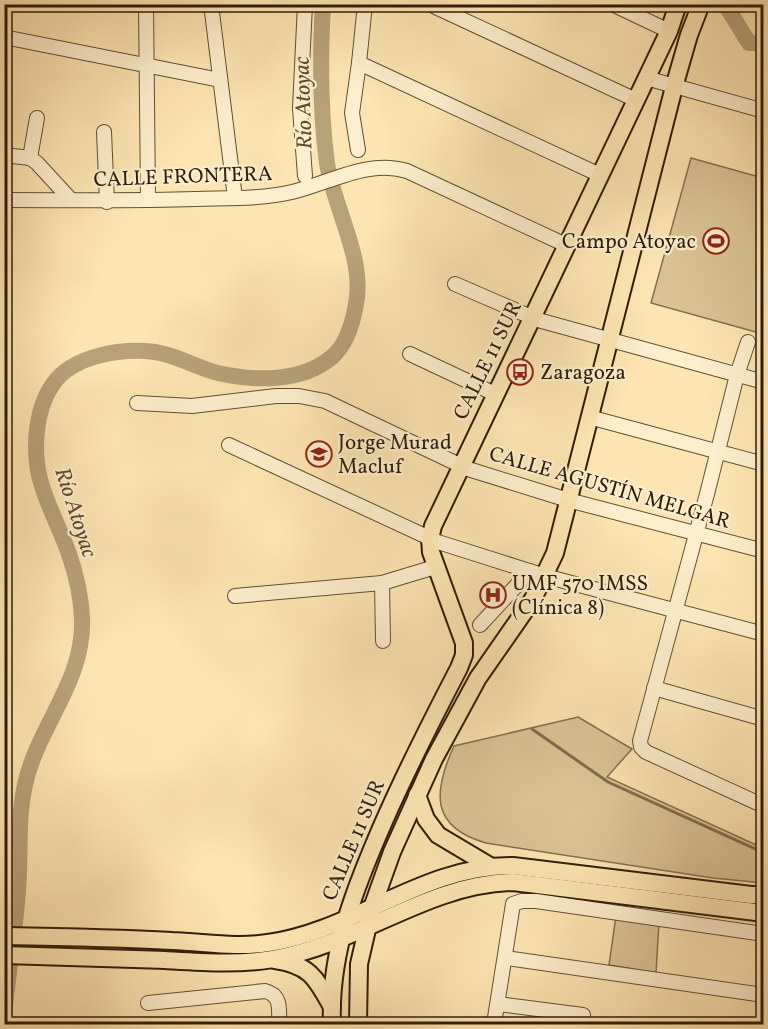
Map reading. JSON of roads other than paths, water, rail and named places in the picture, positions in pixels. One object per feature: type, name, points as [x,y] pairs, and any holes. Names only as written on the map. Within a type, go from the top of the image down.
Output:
[{"type":"main road","name":"CALLE 11 SUR","points":[[332,1024],[340,939],[345,920],[372,848],[415,751],[464,655],[464,643],[431,552],[434,541],[433,526],[669,31],[678,4]]},
{"type":"main road","name":"CALLE 11 SUR","points":[[358,1024],[359,964],[372,908],[392,852],[434,759],[478,678],[533,599],[537,574],[555,553],[674,87],[689,35],[701,4]]},
{"type":"main road","points":[[417,795],[426,819],[438,835],[490,866]]},
{"type":"main road","points":[[372,848],[392,852]]},
{"type":"main road","points":[[4,936],[93,937],[229,945],[267,944],[299,937],[345,920],[423,884],[456,873],[490,866],[513,866],[764,895]]},
{"type":"main road","points":[[4,955],[219,962],[272,959],[340,939],[429,899],[490,882],[513,882],[764,913]]},
{"type":"main road","points":[[272,959],[300,966],[311,973],[332,1007]]},
{"type":"street","points":[[146,4],[148,200]]},
{"type":"street","points":[[211,4],[235,198]]},
{"type":"street","points":[[305,4],[300,108],[311,180]]},
{"type":"street","points":[[358,150],[352,113],[364,4]]},
{"type":"street","points":[[429,4],[636,100]]},
{"type":"street","points":[[612,4],[669,31]]},
{"type":"street","points":[[4,37],[220,80]]},
{"type":"street","points":[[359,63],[600,175]]},
{"type":"street","points":[[646,78],[764,111]]},
{"type":"street","points":[[30,158],[37,118]]},
{"type":"street","points":[[104,132],[107,202]]},
{"type":"street","points":[[4,154],[30,158],[46,171],[71,200]]},
{"type":"street","name":"CALLE FRONTERA","points":[[4,200],[107,202],[284,194],[311,180],[382,167],[395,168],[407,171],[566,245]]},
{"type":"street","points":[[455,284],[532,318],[764,382]]},
{"type":"street","points":[[748,342],[737,375],[697,533],[640,741],[641,747],[646,752],[764,806]]},
{"type":"street","points":[[410,354],[495,394]]},
{"type":"street","name":"CALLE AGUSTÍN MELGAR","points":[[137,403],[192,406],[276,396],[299,396],[326,401],[462,466],[568,500],[764,551]]},
{"type":"street","points":[[589,417],[764,464]]},
{"type":"street","points":[[228,445],[434,541],[537,574],[764,634]]},
{"type":"street","points":[[235,596],[382,582],[435,567]]},
{"type":"street","points":[[480,625],[537,574]]},
{"type":"street","points":[[382,582],[383,641]]},
{"type":"street","points":[[654,688],[764,718]]},
{"type":"street","points":[[494,1024],[513,904],[522,901],[536,900],[764,934]]},
{"type":"street","points":[[506,958],[764,995]]},
{"type":"street","points":[[148,1004],[272,992],[279,1002],[279,1024]]},
{"type":"street","points":[[498,1004],[583,1015]]},
{"type":"waterway","name":"Río Atoyac","points":[[4,1016],[17,906],[21,811],[25,785],[39,743],[76,663],[81,641],[82,618],[76,578],[39,474],[36,448],[42,407],[53,384],[62,374],[85,360],[113,353],[155,352],[232,376],[277,378],[306,372],[337,352],[348,333],[353,318],[358,287],[353,251],[327,163],[321,84],[323,4]]},
{"type":"waterway","name":"Río Atoyac","points":[[725,4],[749,43],[764,43]]},
{"type":"waterway","points":[[532,729],[608,782],[764,853]]},
{"type":"place","name":"Campo Atoyac","points":[[716,241]]},
{"type":"place","name":"Zaragoza","points":[[520,372]]},
{"type":"place","name":"Jorge Murad Macluf","points":[[319,454]]},
{"type":"place","name":"UMF 570 IMSS (Clínica 8)","points":[[493,595]]}]
